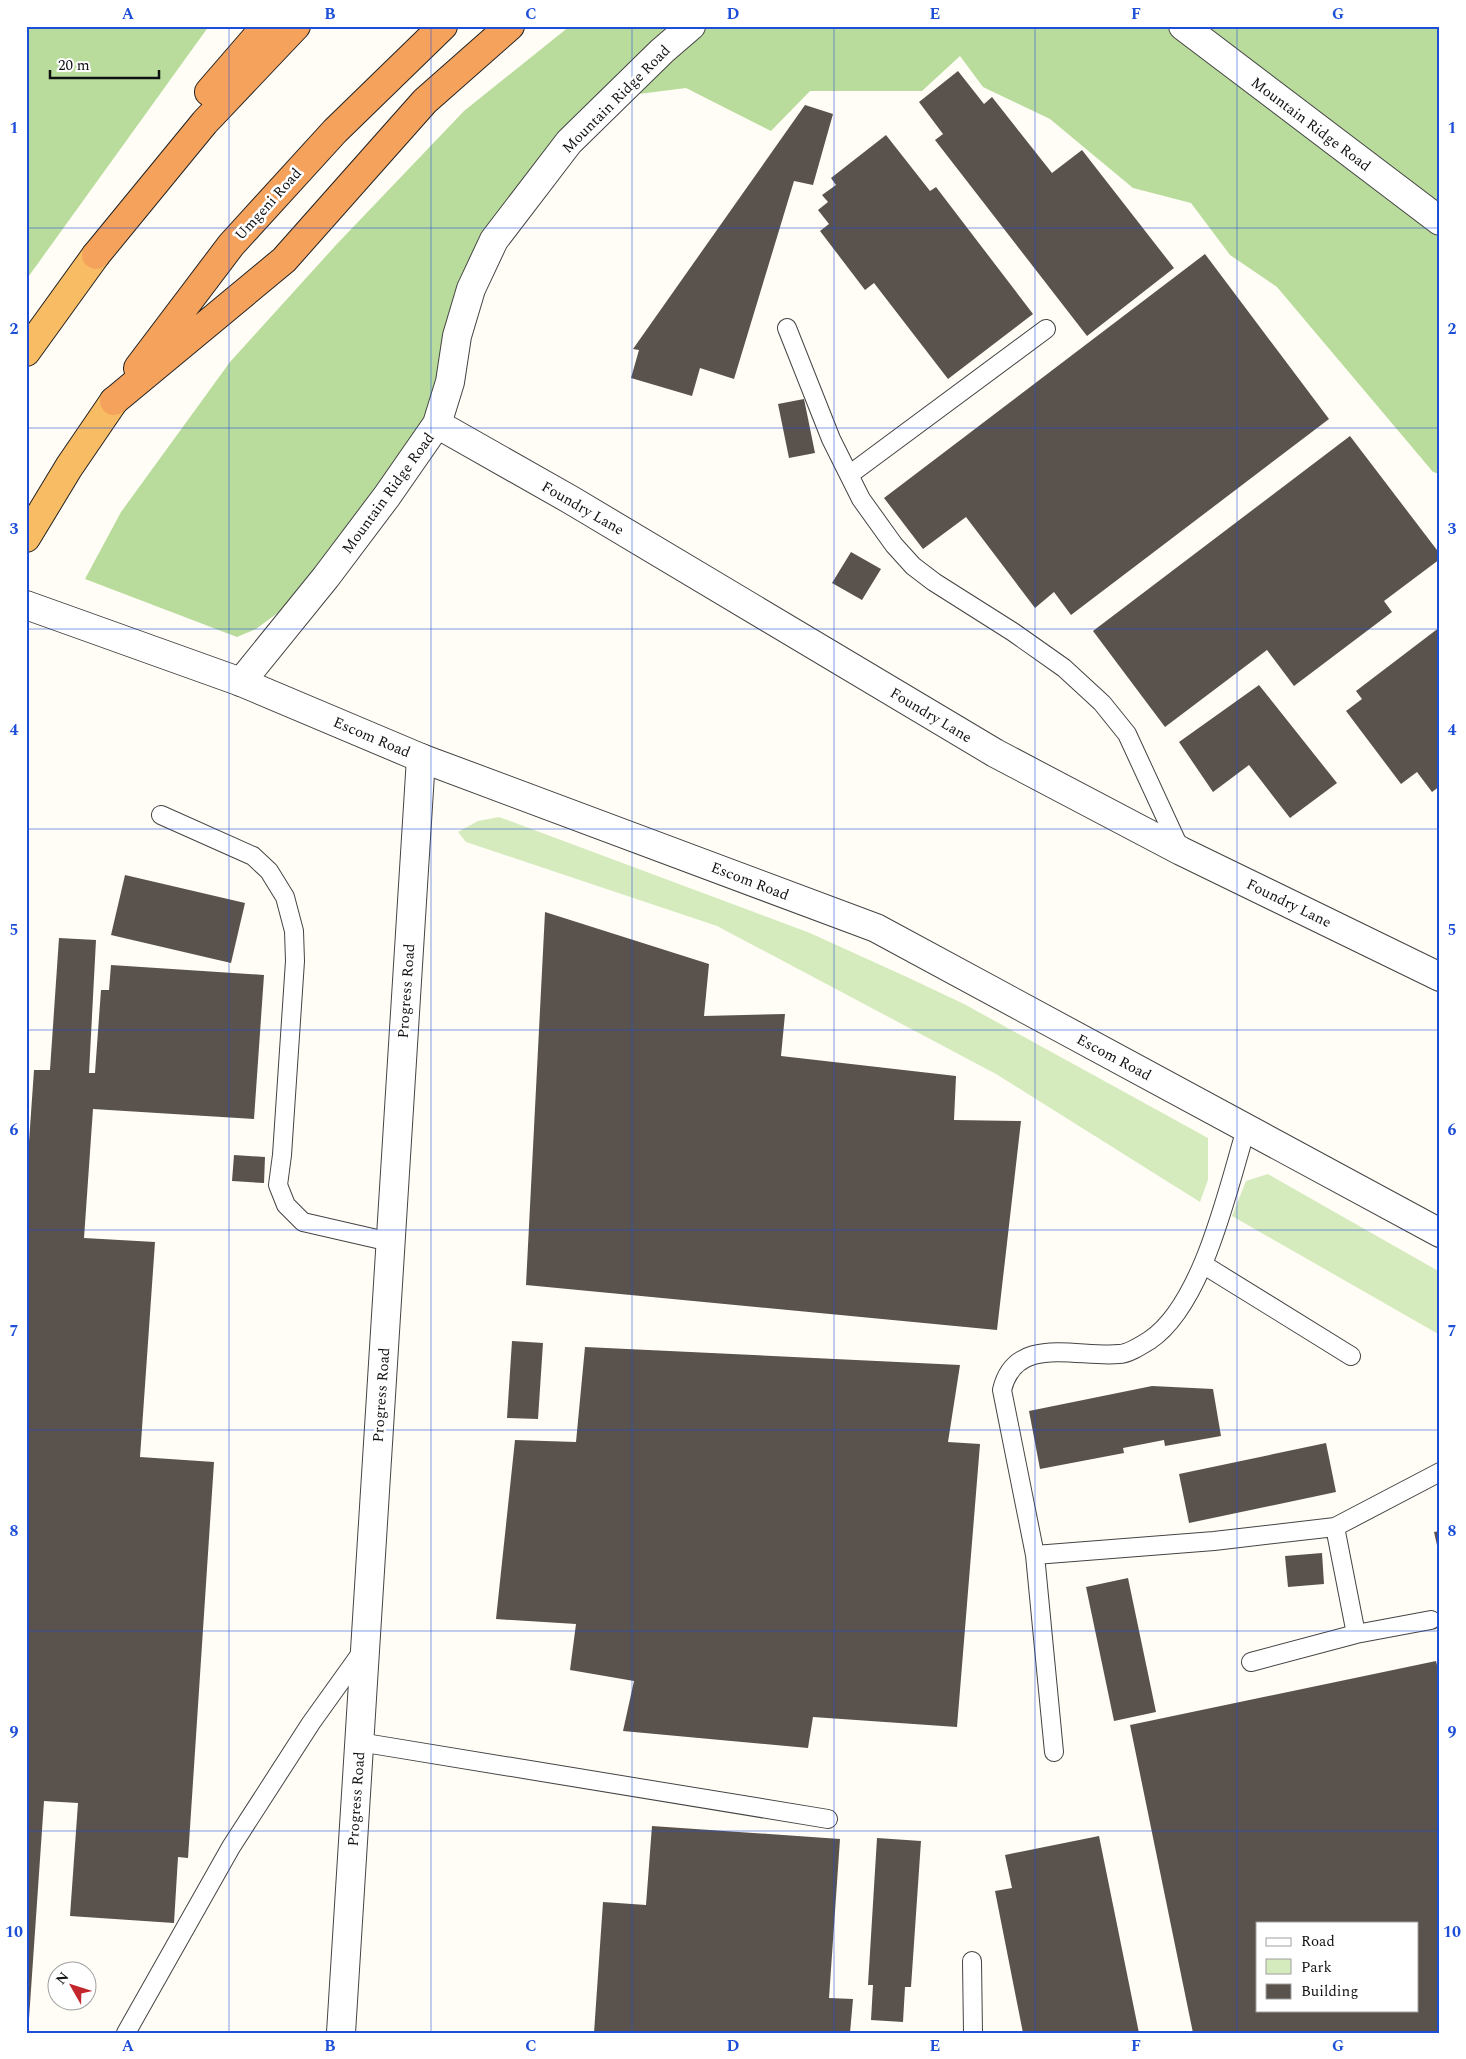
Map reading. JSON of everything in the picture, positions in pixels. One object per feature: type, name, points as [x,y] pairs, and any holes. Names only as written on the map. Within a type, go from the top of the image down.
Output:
[{"type":"highway","points":[[96,255],[138,173],[266,26]]},
{"type":"highway","points":[[26,352],[96,255],[206,122],[296,26]]},
{"type":"highway","name":"Umgeni Road","points":[[114,402],[231,245],[335,131],[443,26]]},
{"type":"highway","points":[[27,537],[69,467],[114,402],[284,260],[425,102],[510,26]]},
{"type":"street","name":"Mountain Ridge Road","points":[[241,682],[326,577],[438,424],[450,382],[457,336],[471,289],[494,240],[569,142],[662,51],[691,26]]},
{"type":"street","name":"Mountain Ridge Road","points":[[1183,26],[1440,221]]},
{"type":"street","name":"Foundry Lane","points":[[438,424],[571,500],[995,753],[1181,851],[1440,977]]},
{"type":"street","name":"Escom Road","points":[[26,605],[241,682],[421,758],[876,928],[1440,1233]]},
{"type":"street","name":"Progress Road","points":[[341,2033],[421,758]]},
{"type":"lane","points":[[787,328],[831,439],[867,506],[894,545],[913,566],[1064,668],[1102,703],[1126,734],[1181,851]]},
{"type":"lane","points":[[849,475],[1046,329]]},
{"type":"lane","points":[[161,815],[253,856],[269,871],[285,897],[294,931],[295,961],[282,1155],[278,1185],[286,1205],[303,1222],[390,1242]]},
{"type":"lane","points":[[1054,1752],[1035,1555],[1002,1390],[1007,1373],[1022,1357],[1042,1353],[1121,1354],[1151,1339],[1175,1316],[1204,1265],[1246,1129]]},
{"type":"lane","points":[[1204,1265],[1351,1356]]},
{"type":"lane","points":[[1035,1555],[1214,1542],[1335,1527],[1440,1472]]},
{"type":"lane","points":[[1335,1527],[1356,1634]]},
{"type":"lane","points":[[1251,1662],[1356,1634],[1431,1620]]},
{"type":"lane","points":[[126,2033],[231,1848],[311,1724],[365,1648]]},
{"type":"lane","points":[[359,1742],[828,1819]]},
{"type":"lane","points":[[972,1961],[973,2033]]},
{"type":"green space","points":[[26,26],[209,26],[26,280]]},
{"type":"green space","points":[[570,26],[1440,26],[1440,474],[1433,472],[1277,287],[1230,255],[1191,203],[1133,188],[1050,119],[983,87],[960,56],[922,91],[810,91],[771,131],[686,88],[615,97],[494,240],[450,382],[326,577],[256,629],[237,637],[85,579],[121,512],[230,362],[336,245],[464,111]]},
{"type":"green space","points":[[499,817],[810,933],[964,1004],[1208,1138],[1208,1180],[1200,1202],[996,1074],[717,926],[466,842],[458,832],[478,821]]},
{"type":"green space","points":[[1268,1174],[1440,1272],[1440,1335],[1232,1216],[1246,1181]]},
{"type":"building","points":[[958,71],[984,104],[992,97],[1052,173],[1082,150],[1174,268],[1087,336],[935,140],[943,134],[919,102]]},
{"type":"building","points":[[805,105],[833,114],[813,185],[794,181],[734,379],[700,368],[692,396],[631,378],[639,350],[633,349]]},
{"type":"building","points":[[886,135],[930,191],[936,187],[1033,314],[948,379],[874,283],[865,290],[820,231],[829,224],[818,210],[828,202],[822,195],[836,185],[831,178]]},
{"type":"building","points":[[1205,254],[1329,419],[1071,615],[1054,592],[1035,608],[966,517],[923,549],[884,498]]},
{"type":"building","points":[[804,399],[815,453],[789,458],[778,404]]},
{"type":"building","points":[[1350,436],[1440,554],[1440,559],[1384,601],[1392,612],[1294,686],[1267,650],[1165,727],[1093,631]]},
{"type":"building","points":[[851,552],[881,569],[862,600],[832,583]]},
{"type":"building","points":[[1440,627],[1440,786],[1432,792],[1417,772],[1401,784],[1346,711],[1362,699],[1356,691]]},
{"type":"building","points":[[1259,685],[1337,783],[1290,818],[1249,765],[1213,792],[1179,742]]},
{"type":"building","points":[[125,875],[245,903],[231,963],[111,935]]},
{"type":"building","points":[[545,912],[709,964],[704,1016],[785,1014],[781,1056],[956,1076],[954,1120],[1021,1121],[997,1330],[526,1285]]},
{"type":"building","points":[[59,938],[96,940],[89,1073],[95,1073],[101,990],[109,990],[111,965],[264,975],[254,1119],[93,1109],[84,1238],[155,1242],[140,1457],[214,1462],[188,1858],[178,1857],[174,1923],[70,1916],[78,1803],[44,1801],[28,2033],[26,2033],[26,1185],[34,1070],[50,1070]]},
{"type":"building","points":[[234,1155],[265,1157],[264,1183],[232,1181]]},
{"type":"building","points":[[512,1341],[543,1343],[538,1419],[507,1418]]},
{"type":"building","points":[[585,1347],[960,1365],[948,1442],[980,1444],[957,1727],[813,1717],[808,1748],[623,1731],[634,1681],[570,1670],[576,1624],[496,1619],[515,1440],[576,1442]]},
{"type":"building","points":[[1152,1386],[1213,1389],[1221,1436],[1165,1446],[1164,1440],[1123,1448],[1124,1453],[1040,1469],[1029,1411]]},
{"type":"building","points":[[1326,1443],[1336,1492],[1189,1523],[1179,1474]]},
{"type":"building","points":[[1440,1531],[1440,1554],[1439,1554],[1434,1532]]},
{"type":"building","points":[[1322,1553],[1324,1584],[1288,1587],[1285,1556]]},
{"type":"building","points":[[1128,1578],[1156,1712],[1114,1721],[1086,1587]]},
{"type":"building","points":[[1436,1661],[1440,1677],[1440,2033],[1193,2033],[1130,1725]]},
{"type":"building","points":[[652,1826],[840,1839],[829,1998],[853,1999],[850,2033],[594,2033],[603,1902],[646,1905]]},
{"type":"building","points":[[1099,1836],[1139,2033],[1023,2033],[995,1891],[1012,1888],[1005,1855]]},
{"type":"building","points":[[877,1838],[921,1841],[911,1987],[905,1987],[903,2022],[871,2020],[873,1985],[868,1985]]}]
